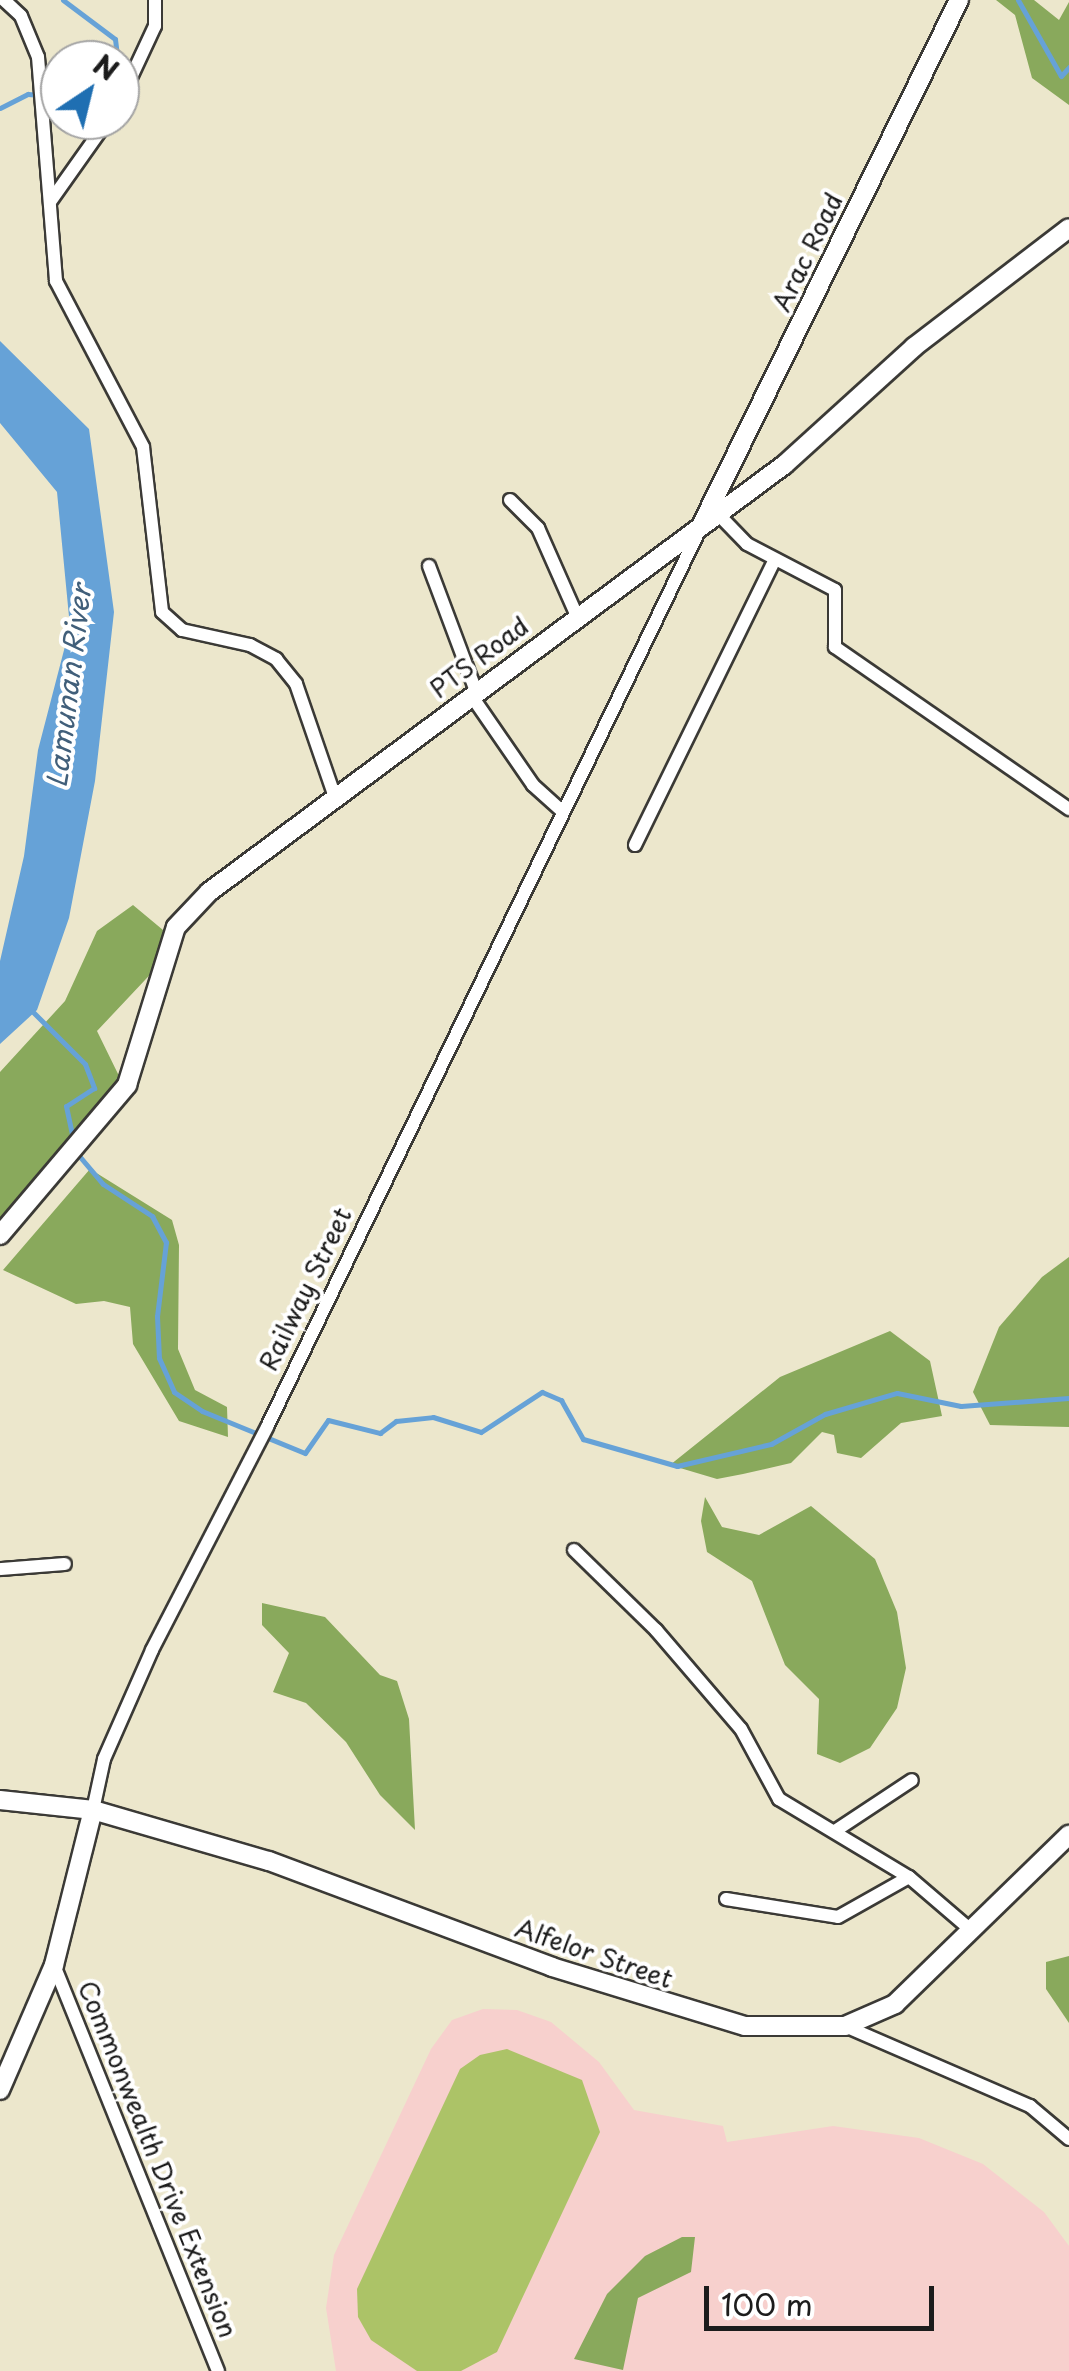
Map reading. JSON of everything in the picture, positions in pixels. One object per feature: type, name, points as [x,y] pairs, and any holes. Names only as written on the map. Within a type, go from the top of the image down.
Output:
[{"type":"street","points":[[4,0],[21,16],[38,57],[56,281],[143,447],[162,612],[182,630],[250,645],[276,659],[296,684],[335,797]]},
{"type":"street","points":[[140,57],[154,26],[155,0]]},
{"type":"street","name":"Arac Road","points":[[701,526],[959,0]]},
{"type":"street","points":[[50,202],[94,140]]},
{"type":"street","name":"PTS Road","points":[[0,1235],[127,1085],[176,927],[209,892],[784,464],[914,347],[1067,233]]},
{"type":"street","points":[[510,500],[538,528],[577,616]]},
{"type":"street","points":[[717,514],[747,544],[835,590],[835,648],[1069,808]]},
{"type":"street","name":"Railway Street","points":[[0,2090],[54,1964],[104,1759],[152,1650],[266,1427],[701,526]]},
{"type":"street","points":[[635,846],[775,560]]},
{"type":"street","points":[[429,566],[473,693],[533,785],[562,811]]},
{"type":"street","points":[[574,1550],[656,1630],[741,1729],[780,1799],[908,1877],[972,1931]]},
{"type":"street","points":[[0,1569],[65,1564]]},
{"type":"street","points":[[835,1832],[912,1780]]},
{"type":"street","name":"Alfelor Street","points":[[0,1800],[93,1810],[268,1861],[699,2016],[745,2026],[845,2026],[1030,2106],[1069,2139]]},
{"type":"street","points":[[845,2026],[895,2004],[1069,1835]]},
{"type":"street","points":[[726,1899],[838,1918],[908,1877]]},
{"type":"street","name":"Commonwealth Drive Extension","points":[[54,1964],[218,2371]]},
{"type":"shaded area","points":[[483,2009],[517,2010],[551,2022],[599,2062],[634,2110],[723,2126],[727,2142],[833,2126],[919,2138],[983,2164],[1044,2212],[1069,2246],[1069,2371],[336,2371],[326,2308],[334,2255],[431,2049],[452,2020]]},
{"type":"green space","points":[[996,0],[1034,0],[1059,20],[1069,2],[1069,105],[1032,78],[1015,15]]},
{"type":"green space","points":[[133,905],[163,930],[161,963],[97,1031],[120,1078],[100,1116],[0,1220],[0,1072],[65,1001],[97,931]]},
{"type":"green space","points":[[90,1169],[172,1220],[179,1245],[178,1349],[195,1390],[227,1407],[228,1437],[179,1421],[133,1344],[130,1307],[104,1301],[76,1304],[3,1270]]},
{"type":"green space","points":[[1069,1257],[1069,1427],[990,1425],[973,1392],[999,1327],[1042,1277]]},
{"type":"green space","points":[[890,1331],[930,1361],[942,1416],[901,1423],[861,1458],[837,1453],[834,1435],[822,1432],[791,1463],[743,1474],[717,1479],[670,1465],[780,1377]]},
{"type":"green space","points":[[705,1497],[722,1527],[759,1535],[811,1506],[875,1559],[897,1612],[906,1668],[897,1708],[870,1748],[840,1763],[817,1754],[819,1699],[785,1665],[752,1581],[707,1552],[701,1521]]},
{"type":"green space","points":[[262,1603],[325,1617],[380,1675],[397,1681],[409,1719],[415,1830],[380,1795],[346,1742],[306,1703],[273,1692],[289,1653],[262,1625]]},
{"type":"green space","points":[[1069,1956],[1069,2023],[1046,1989],[1046,1962]]},
{"type":"green space","points":[[507,2049],[582,2080],[600,2132],[497,2352],[461,2371],[417,2371],[371,2340],[358,2317],[357,2289],[460,2069],[480,2055]]},
{"type":"green space","points":[[682,2237],[695,2237],[691,2272],[638,2298],[623,2370],[574,2359],[607,2294],[645,2256]]},
{"type":"water","name":"Lamunan River","points":[[0,341],[89,429],[114,612],[95,781],[69,918],[37,1010],[0,1044],[0,961],[24,856],[38,750],[70,627],[57,492],[0,423]]},
{"type":"waterway","points":[[63,0],[115,40]]},
{"type":"waterway","points":[[1018,0],[1061,76],[1069,67]]},
{"type":"waterway","points":[[0,108],[28,94],[40,95]]},
{"type":"waterway","points":[[32,1011],[85,1064],[94,1088],[66,1106],[73,1140]]},
{"type":"waterway","points":[[75,1151],[103,1184],[152,1216],[166,1242],[157,1316],[159,1358],[174,1392],[202,1411],[305,1453],[328,1420],[380,1433],[396,1421],[433,1417],[481,1432],[542,1392],[561,1400],[583,1439],[677,1466],[771,1444],[825,1414],[897,1393],[961,1406],[1069,1398]]}]
